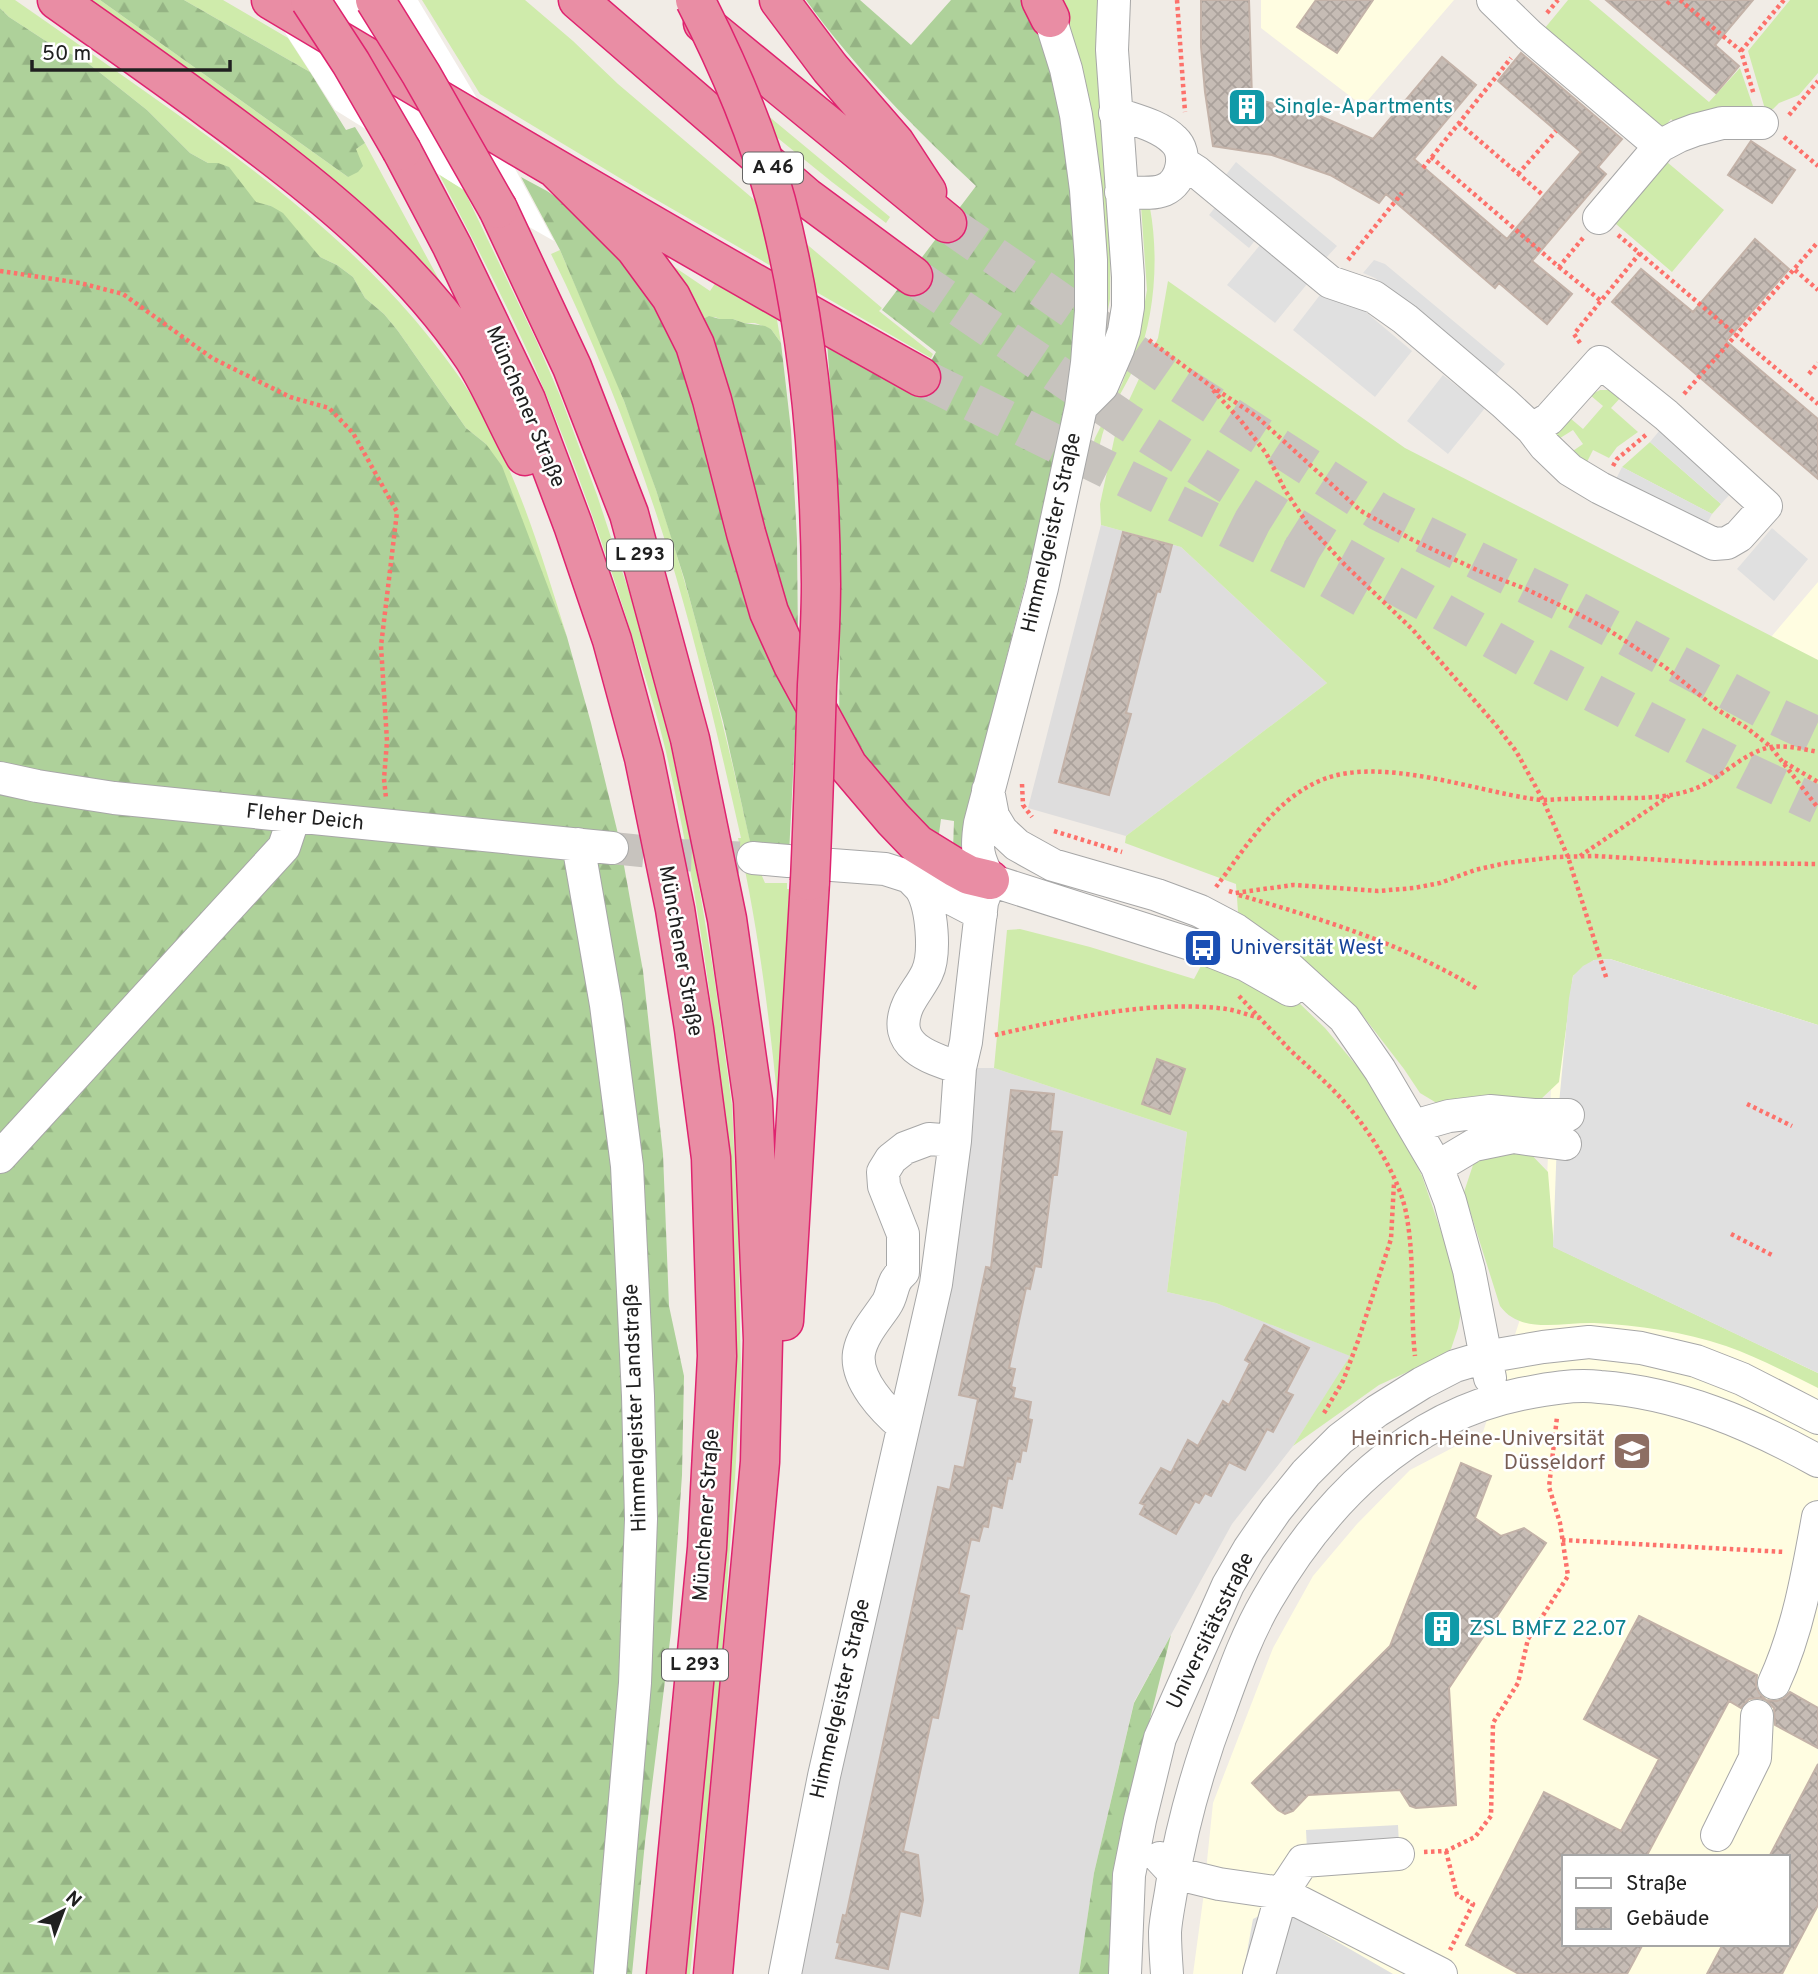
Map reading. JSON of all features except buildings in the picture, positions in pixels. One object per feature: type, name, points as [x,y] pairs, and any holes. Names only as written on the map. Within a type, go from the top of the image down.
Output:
[{"type":"highway","points":[[57,0],[263,148],[339,210],[393,261],[436,309],[474,358],[523,453],[547,492],[573,524]]},
{"type":"highway","points":[[271,0],[558,171],[774,296],[921,377]]},
{"type":"highway","name":"Münchener Straße","points":[[310,0],[402,151],[452,246],[526,400],[573,524],[612,640],[644,758],[675,909],[711,1158],[717,1356],[708,1520],[666,1974]]},
{"type":"highway","name":"L 293","points":[[375,0],[421,74],[498,209],[572,367],[629,514],[692,752],[727,919],[753,1101],[763,1340],[760,1462],[713,1974]]},
{"type":"highway","name":"A 46","points":[[578,0],[806,197],[913,276]]},
{"type":"highway","points":[[677,0],[947,223],[895,143],[830,68],[779,0]]},
{"type":"highway","points":[[695,0],[724,56],[775,199],[790,259],[805,349],[817,462],[821,586],[810,869],[786,1279],[782,1405],[779,1423],[760,1462]]},
{"type":"highway","points":[[558,171],[635,248],[671,297],[695,345],[769,612],[793,665],[848,766],[892,819],[917,844],[969,875],[985,897]]},
{"type":"street","name":"Himmelgeister Straße","points":[[785,1974],[824,1776],[936,1284],[985,897],[976,845],[987,789],[1042,588],[1081,407],[1102,386],[1124,331],[1128,307],[1112,50],[1114,0]]},
{"type":"street","points":[[1493,0],[1529,35],[1660,146]]},
{"type":"street","points":[[1046,9],[1066,69],[1076,115],[1086,190],[1091,311],[1081,407]]},
{"type":"street","points":[[1115,113],[1168,134],[1177,142],[1183,163],[1179,175],[1168,188],[1156,192],[1121,192]]},
{"type":"street","points":[[1599,218],[1660,146],[1679,136],[1721,123],[1769,127]]},
{"type":"street","points":[[1183,163],[1330,282],[1374,297],[1405,319],[1532,429],[1570,470],[1600,488],[1714,544],[1727,543],[1739,537],[1766,506],[1665,415],[1600,362],[1549,419],[1532,429]]},
{"type":"street","name":"Fleher Deich","points":[[0,778],[114,798],[612,848]]},
{"type":"street","points":[[987,789],[993,816],[1002,831],[1017,845],[1053,865],[1200,911],[1236,930],[1288,967],[1345,1018],[1380,1070],[1437,1167],[1450,1201],[1469,1270],[1495,1399]]},
{"type":"street","points":[[0,1157],[284,847],[294,817]]},
{"type":"street","name":"Himmelgeister Landstraße","points":[[578,844],[606,1005],[627,1166],[638,1396],[641,1519],[635,1669],[610,1974]]},
{"type":"street","points":[[985,897],[1012,867],[1039,858]]},
{"type":"street","points":[[753,859],[810,869],[885,869],[985,897],[1203,948],[1277,981],[1349,1038],[1380,1070]]},
{"type":"street","points":[[910,877],[922,891],[933,943],[932,960],[926,975],[917,987],[902,1020],[905,1034],[912,1045],[933,1059],[963,1055]]},
{"type":"street","points":[[1414,1126],[1449,1116],[1490,1111],[1534,1115],[1566,1130],[1474,1145],[1437,1167]]},
{"type":"street","points":[[903,1272],[903,1234],[884,1186],[883,1172],[891,1159],[905,1148],[929,1139],[955,1141]]},
{"type":"street","points":[[903,1426],[884,1409],[867,1384],[860,1368],[859,1354],[863,1340],[889,1302],[895,1278],[903,1272],[916,1272],[936,1284]]},
{"type":"street","points":[[889,1302],[897,1317],[925,1332]]},
{"type":"street","name":"Universitätsstraße","points":[[1125,1974],[1129,1875],[1160,1738],[1228,1585],[1249,1549],[1306,1473],[1340,1439],[1377,1411],[1455,1366],[1485,1357],[1588,1342],[1641,1348],[1696,1361],[1742,1379],[1808,1412]]},
{"type":"street","name":"Universitätsstraße","points":[[1167,1974],[1166,1932],[1174,1873],[1200,1764],[1238,1658],[1266,1601],[1311,1535],[1369,1470],[1400,1446],[1439,1423],[1495,1399],[1550,1388],[1597,1386],[1678,1400],[1740,1421],[1818,1461]]},
{"type":"street","points":[[1784,1443],[1808,1412]]},
{"type":"street","points":[[1774,1683],[1786,1658],[1818,1517]]},
{"type":"street","points":[[1717,1835],[1755,1758],[1757,1716]]},
{"type":"street","points":[[1140,1820],[1158,1855],[1174,1873],[1219,1884],[1282,1893],[1440,1973]]},
{"type":"street","points":[[1259,1974],[1282,1893],[1303,1861],[1398,1854]]},
{"type":"street","points":[[1126,1913],[1146,1885],[1174,1873]]},
{"type":"path","points":[[1681,0],[1741,51],[1769,127],[1818,166]]},
{"type":"path","points":[[1741,51],[1784,0]]},
{"type":"path","points":[[1423,168],[1529,35]]},
{"type":"path","points":[[1769,127],[1818,81]]},
{"type":"path","points":[[1458,123],[1544,196]]},
{"type":"path","points":[[1518,174],[1556,131]]},
{"type":"path","points":[[1431,157],[1600,300]]},
{"type":"path","points":[[1330,282],[1402,193]]},
{"type":"path","points":[[1559,267],[1599,218],[1818,404]]},
{"type":"path","points":[[1736,334],[1818,242]]},
{"type":"path","points":[[1581,344],[1574,334],[1640,253]]},
{"type":"path","points":[[1795,270],[1818,290]]},
{"type":"path","points":[[0,271],[80,283],[123,294],[212,358],[290,397],[329,408],[353,433],[397,512],[381,646],[387,741],[384,779],[390,827]]},
{"type":"path","points":[[1147,339],[1256,416],[1361,511],[1411,539],[1479,571],[1526,589],[1607,629],[1665,667],[1771,747],[1818,808]]},
{"type":"path","points":[[1809,374],[1818,363]]},
{"type":"path","points":[[1208,384],[1266,453],[1285,490],[1308,525],[1345,565],[1413,630],[1516,751],[1543,800],[1569,857],[1607,980]]},
{"type":"path","points":[[1479,990],[1448,971],[1336,924],[1216,887],[1278,809],[1301,790],[1326,778],[1353,772],[1387,773],[1436,779],[1543,800],[1670,796],[1700,787],[1755,753],[1771,747],[1818,752]]},
{"type":"path","points":[[1781,760],[1818,782]]},
{"type":"path","points":[[1580,856],[1670,796]]},
{"type":"path","points":[[1235,893],[1293,885],[1378,891],[1414,888],[1506,863],[1580,856],[1818,864]]},
{"type":"path","points":[[1237,995],[1355,1115],[1378,1148],[1394,1179],[1407,1216],[1412,1263],[1413,1336],[1422,1383]]},
{"type":"path","points":[[963,1055],[1097,1015],[1168,1007],[1220,1008],[1260,1018]]},
{"type":"path","points":[[1747,1104],[1792,1126]]},
{"type":"path","points":[[1340,1439],[1321,1419],[1343,1381],[1391,1239],[1394,1179]]},
{"type":"path","points":[[1731,1234],[1772,1255]]},
{"type":"path","points":[[1398,1854],[1447,1851],[1475,1838],[1491,1816],[1493,1723],[1518,1683],[1528,1639],[1568,1576],[1549,1487],[1560,1388]]},
{"type":"path","points":[[1562,1540],[1811,1553]]},
{"type":"path","points":[[1440,1973],[1473,1904],[1457,1895],[1447,1851]]},
{"type":"shaded area","points":[[1261,0],[1454,0],[1363,106],[1261,28]]},
{"type":"shaded area","points":[[1236,162],[1337,246],[1325,259],[1225,176]]},
{"type":"shaded area","points":[[1220,201],[1260,234],[1249,248],[1209,215]]},
{"type":"shaded area","points":[[1265,239],[1312,278],[1275,323],[1227,285]]},
{"type":"shaded area","points":[[1374,260],[1385,264],[1505,364],[1494,377],[1375,278],[1363,273]]},
{"type":"shaded area","points":[[1330,282],[1412,351],[1375,397],[1293,330]]},
{"type":"shaded area","points":[[1443,375],[1485,408],[1448,454],[1407,421]]},
{"type":"shaded area","points":[[1660,430],[1731,493],[1721,504],[1650,442]]},
{"type":"shaded area","points":[[1622,467],[1712,514],[1705,527],[1615,481]]},
{"type":"shaded area","points":[[1101,525],[1181,547],[1327,683],[1126,836],[1028,808]]},
{"type":"shaded area","points":[[1772,528],[1808,559],[1774,601],[1737,569]]},
{"type":"shaded area","points":[[1818,582],[1818,660],[1771,637]]},
{"type":"shaded area","name":"Heinrich-Heine-Universität Düsseldorf","points":[[1558,931],[1818,1013],[1818,1974],[1193,1974],[1213,1803],[1273,1648],[1313,1576],[1357,1524],[1410,1470],[1483,1432],[1544,1246]]},
{"type":"shaded area","points":[[1610,959],[1818,1025],[1818,1373],[1553,1247],[1558,1114],[1573,976],[1594,960]]},
{"type":"shaded area","points":[[960,1068],[994,1068],[1187,1132],[1167,1292],[1216,1303],[1351,1356],[1293,1446],[1232,1524],[1134,1702],[1094,1873],[1079,1974],[787,1974],[903,1426]]},
{"type":"shaded area","points":[[1398,1825],[1399,1844],[1307,1850],[1306,1830]]},
{"type":"shaded area","points":[[1277,1907],[1393,1974],[1243,1974],[1253,1919]]},
{"type":"green space","points":[[0,0],[15,0],[266,180],[358,260],[415,320],[461,380],[498,445],[531,526],[567,637],[486,444],[466,428],[398,331],[384,314],[365,298],[353,277],[320,257],[271,206],[256,203],[218,163],[208,163],[190,153],[147,110],[84,60],[52,45],[9,17],[0,8]]},
{"type":"green space","points":[[76,0],[100,0],[348,177],[356,149],[365,143],[457,313]]},
{"type":"green space","points":[[100,0],[184,0],[310,72],[346,130],[355,127],[365,143],[356,149],[363,166],[348,177]]},
{"type":"green space","points":[[184,0],[223,0],[288,38],[310,72]]},
{"type":"green space","points":[[422,0],[525,0],[618,84],[882,308],[879,311],[933,354],[931,358],[648,195],[480,94]]},
{"type":"green space","points":[[806,0],[860,0],[911,45],[951,0],[1028,0],[1040,28],[1063,110],[1074,187],[1078,308],[1068,399],[1042,519],[972,792],[961,849],[953,850],[954,821],[941,819],[938,841],[839,732],[838,492],[827,342],[916,389],[936,352],[882,310],[976,186],[886,97]]},
{"type":"green space","points":[[1056,0],[1102,0],[1111,211],[1110,299],[1105,326]]},
{"type":"green space","points":[[1568,0],[1589,0],[1709,102],[1740,68],[1754,109],[1686,116],[1678,125],[1671,119],[1657,136],[1540,34]]},
{"type":"green space","points":[[1790,0],[1818,0],[1818,73],[1799,95],[1779,103],[1773,109],[1765,109],[1748,51]]},
{"type":"green space","points":[[0,8],[9,17],[52,45],[84,60],[147,110],[190,153],[208,163],[229,167],[256,202],[283,213],[320,257],[353,277],[365,298],[384,314],[398,331],[466,428],[486,444],[502,466],[567,637],[619,838],[643,971],[663,1154],[669,1306],[684,1376],[682,1475],[671,1632],[632,1974],[0,1974]]},
{"type":"green space","points":[[766,114],[890,217],[886,223],[774,135]]},
{"type":"green space","points":[[1661,157],[1724,210],[1672,272],[1609,218]]},
{"type":"green space","points":[[439,174],[464,190],[536,340],[597,495],[631,598],[668,734],[693,851],[714,975],[732,1105],[741,1371],[717,1720],[690,1974],[682,1974],[723,1107],[707,973],[685,840],[666,752],[610,568],[575,467],[535,368],[501,294]]},
{"type":"green space","points":[[521,177],[586,218],[660,303],[797,696],[789,854],[753,855],[724,725],[684,578],[656,490],[624,401],[560,250]]},
{"type":"green space","points":[[1141,206],[1150,208],[1155,266],[1147,326],[1136,363],[1105,427],[1094,475],[1091,479],[1083,478],[1095,438],[1122,384],[1138,341],[1147,290]]},
{"type":"green space","points":[[663,247],[673,253],[667,262],[710,291],[718,279],[776,314],[781,343],[771,329],[755,323],[715,317],[703,319],[657,255]]},
{"type":"green space","points":[[560,250],[617,382],[663,510],[711,677],[751,845],[748,843],[753,868],[765,869],[762,876],[765,883],[787,883],[787,889],[795,889],[778,1104],[762,970],[738,838],[741,838],[698,657],[679,586],[643,475],[585,326],[551,254]]},
{"type":"green space","points":[[1168,281],[1405,448],[1818,660],[1818,1025],[1610,959],[1594,960],[1573,976],[1559,1082],[1540,1100],[1440,1105],[1420,1093],[1360,1012],[1298,955],[1238,912],[1236,884],[1125,843],[1126,836],[1327,683],[1181,547],[1101,525],[1100,504],[1117,426],[1158,338]]},
{"type":"green space","points":[[709,316],[765,326],[771,329],[781,343],[791,430],[797,539],[798,646],[703,319]]},
{"type":"green space","points":[[1600,390],[1611,390],[1622,396],[1611,408],[1638,432],[1617,447],[1609,458],[1593,450],[1584,468],[1567,455],[1583,444],[1573,430],[1557,440],[1555,431],[1570,418],[1583,429],[1603,406],[1590,395]]},
{"type":"green space","points":[[1650,442],[1721,504],[1712,514],[1622,467]]},
{"type":"green space","points":[[1020,929],[1194,979],[1203,962],[1297,1001],[1325,1028],[1371,1083],[1400,1131],[1422,1176],[1453,1266],[1462,1307],[1451,1349],[1438,1358],[1379,1385],[1293,1446],[1350,1356],[1216,1303],[1167,1292],[1187,1132],[994,1068],[1007,930]]},
{"type":"green space","points":[[1521,1144],[1548,1172],[1554,1247],[1818,1373],[1818,1388],[1749,1355],[1694,1337],[1644,1327],[1611,1324],[1531,1324],[1509,1315],[1500,1306],[1464,1192],[1473,1165],[1487,1152]]},
{"type":"green space","points":[[1171,1635],[1137,1771],[1114,1974],[1079,1974],[1094,1873],[1134,1703]]},
{"type":"pier","points":[[264,0],[418,0],[478,100],[554,241],[464,190],[335,110]]},
{"type":"tunnel","points":[[947,223],[1169,377],[1379,512],[1565,604],[1777,717],[1818,736]]},
{"type":"tunnel","points":[[913,276],[1126,421],[1340,555],[1529,660],[1745,771],[1818,805]]},
{"type":"tunnel","points":[[921,377],[1325,577],[1373,604]]},
{"type":"tunnel","points":[[612,848],[681,855],[753,858]]},
{"type":"place","name":"Single-Apartments","points":[[1247,107]]},
{"type":"place","name":"Universität West","points":[[1203,948]]},
{"type":"place","name":"Heinrich-Heine-Universität Düsseldorf","points":[[1632,1451]]},
{"type":"place","name":"ZSL BMFZ 22.07","points":[[1442,1629]]}]
